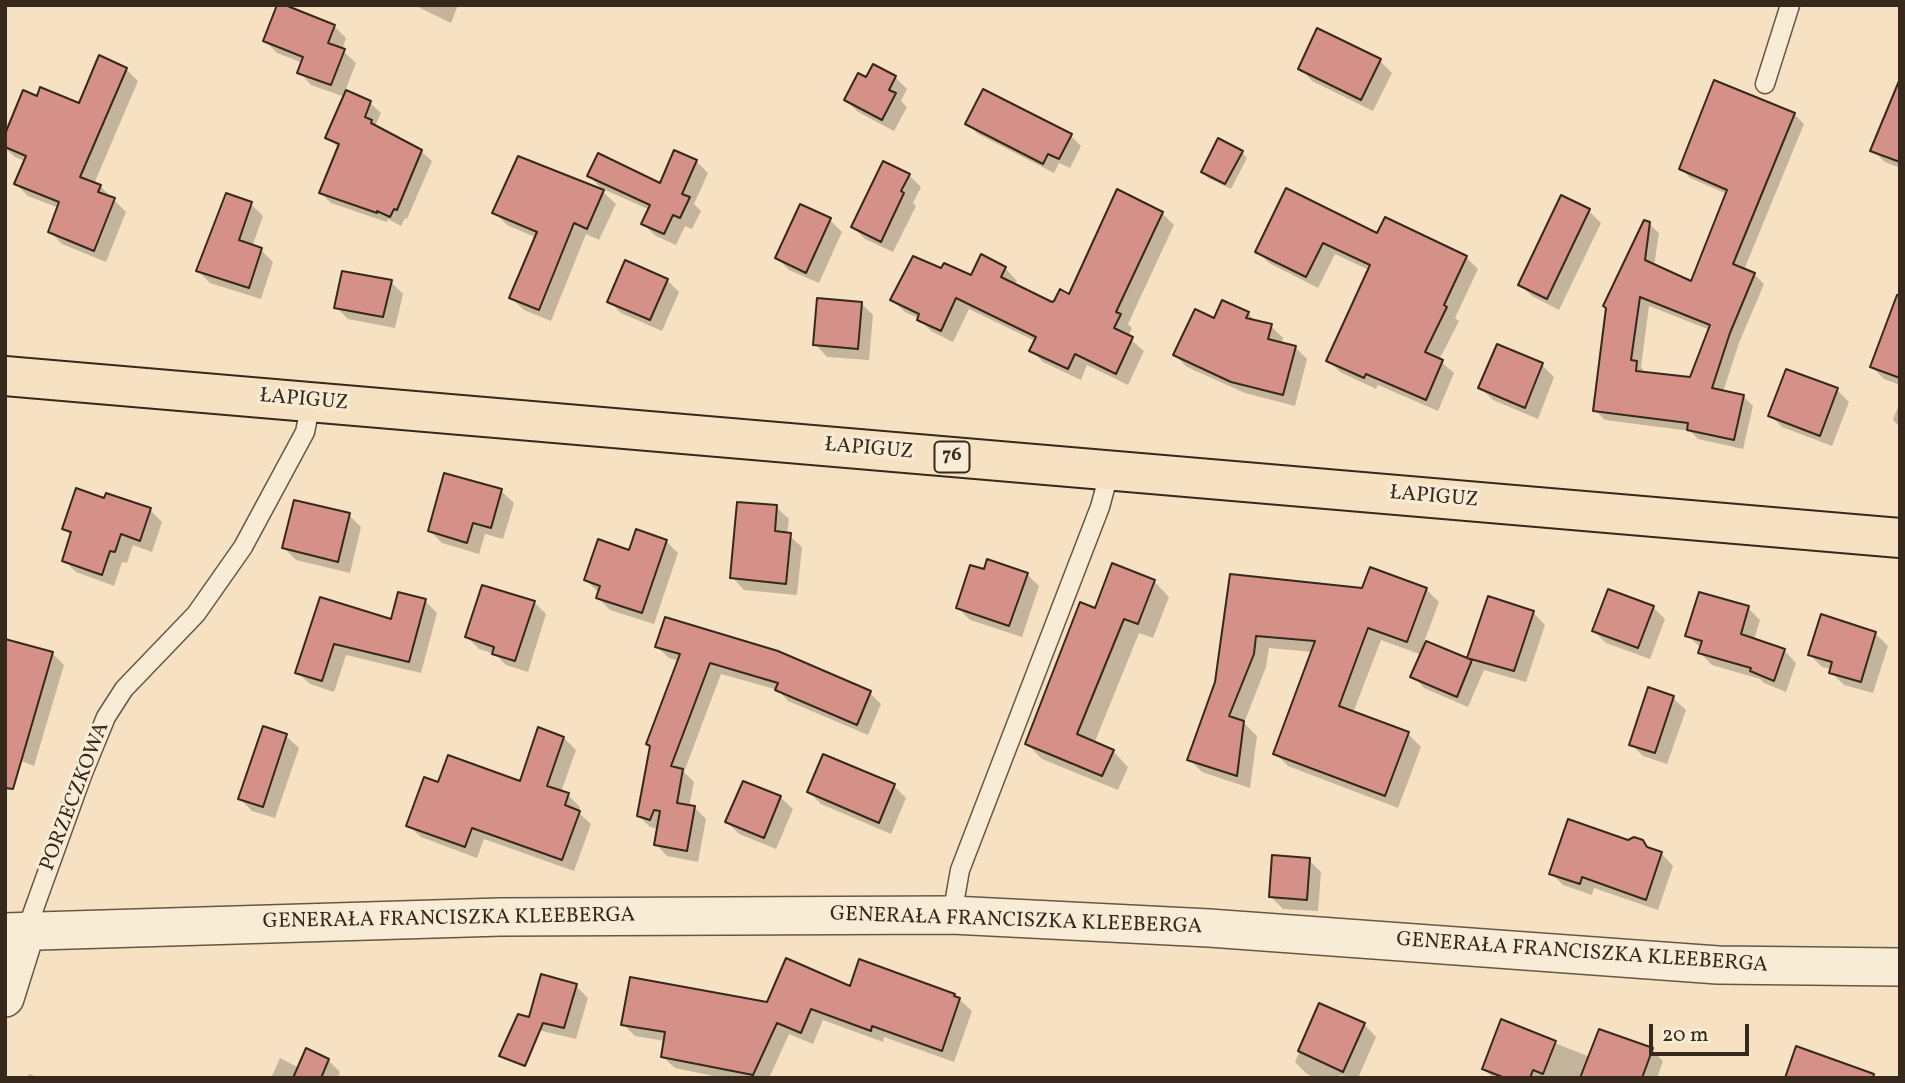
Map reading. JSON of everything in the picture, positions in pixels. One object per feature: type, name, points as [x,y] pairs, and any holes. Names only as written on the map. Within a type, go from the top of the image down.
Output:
[{"type":"main road","name":"ŁAPIGUZ","points":[[5,376],[1900,538]]},
{"type":"street","name":"GENERAŁA FRANCISZKA KLEEBERGA","points":[[16,932],[500,917],[951,915],[1209,928],[1718,965],[1900,967]]},
{"type":"street","name":"PORZECZKOWA","points":[[5,998],[16,932]]},
{"type":"lane","points":[[1765,84],[1790,5]]},
{"type":"lane","name":"PORZECZKOWA","points":[[16,932],[106,717],[124,689],[196,614],[243,547],[305,432],[311,402]]},
{"type":"lane","points":[[951,915],[960,870],[1100,507],[1110,470]]},
{"type":"building","points":[[277,5],[285,5],[335,25],[328,43],[345,49],[331,85],[297,73],[303,57],[263,41]]},
{"type":"building","points":[[1317,28],[1381,59],[1361,100],[1298,69]]},
{"type":"building","points":[[99,55],[127,68],[80,177],[101,185],[98,192],[115,198],[94,251],[48,232],[59,202],[14,184],[26,156],[5,147],[5,134],[23,90],[37,96],[40,87],[79,103]]},
{"type":"building","points":[[873,64],[896,76],[889,90],[896,93],[882,120],[844,100],[858,73],[866,77]]},
{"type":"building","points":[[1714,80],[1795,113],[1733,264],[1755,273],[1730,333],[1712,388],[1744,395],[1734,440],[1687,430],[1688,423],[1593,411],[1606,308],[1603,306],[1644,220],[1650,222],[1645,260],[1691,281],[1727,190],[1679,169]],"holes":[[[1640,297],[1710,325],[1690,377],[1636,371],[1637,361],[1631,360]]]},
{"type":"building","points":[[1900,81],[1900,162],[1870,151]]},
{"type":"building","points":[[983,89],[1072,134],[1059,159],[1048,154],[1043,164],[965,124]]},
{"type":"building","points":[[346,90],[371,101],[365,117],[372,120],[371,123],[422,150],[397,210],[394,209],[390,217],[319,193],[339,144],[325,138]]},
{"type":"building","points":[[1218,138],[1243,151],[1225,184],[1201,172]]},
{"type":"building","points":[[674,150],[697,160],[682,194],[690,197],[680,218],[673,215],[664,234],[641,224],[650,205],[587,176],[598,153],[660,183]]},
{"type":"building","points":[[518,156],[604,190],[587,229],[574,223],[539,310],[509,298],[537,232],[492,213]]},
{"type":"building","points":[[883,161],[910,174],[881,242],[851,227]]},
{"type":"building","points":[[1286,188],[1377,233],[1385,217],[1467,256],[1444,305],[1447,307],[1425,352],[1443,360],[1426,400],[1366,374],[1364,378],[1326,361],[1370,265],[1323,243],[1306,277],[1255,252]]},
{"type":"building","points":[[1117,189],[1163,212],[1116,312],[1121,314],[1114,328],[1133,337],[1116,374],[1075,354],[1068,369],[1029,351],[1036,337],[956,298],[941,331],[917,320],[919,314],[890,300],[913,256],[941,268],[944,263],[971,275],[981,254],[1006,267],[1001,277],[1052,302],[1060,289],[1069,294]]},
{"type":"building","points":[[226,193],[252,202],[239,240],[262,248],[249,288],[196,271]]},
{"type":"building","points":[[1561,195],[1590,209],[1547,299],[1518,285]]},
{"type":"building","points":[[800,204],[831,218],[806,273],[775,258]]},
{"type":"building","points":[[625,260],[668,279],[650,320],[607,302]]},
{"type":"building","points":[[342,271],[392,280],[383,317],[334,308]]},
{"type":"building","points":[[1897,295],[1900,295],[1900,378],[1870,367]]},
{"type":"building","points":[[817,298],[862,302],[858,349],[813,345]]},
{"type":"building","points":[[1222,300],[1249,312],[1246,318],[1272,324],[1268,339],[1296,346],[1283,395],[1231,382],[1173,355],[1195,309],[1214,318]]},
{"type":"building","points":[[1497,344],[1543,363],[1525,408],[1478,388]]},
{"type":"building","points":[[1786,369],[1838,388],[1820,436],[1768,416]]},
{"type":"building","points":[[444,473],[502,489],[491,528],[473,523],[467,543],[428,531]]},
{"type":"building","points":[[76,488],[104,498],[106,493],[151,508],[140,541],[121,534],[115,552],[110,551],[102,575],[62,561],[71,532],[62,529]]},
{"type":"building","points":[[294,500],[350,513],[338,562],[282,548]]},
{"type":"building","points":[[737,502],[777,505],[775,531],[791,533],[786,584],[730,578]]},
{"type":"building","points":[[636,529],[667,540],[642,613],[596,598],[600,586],[584,580],[598,539],[629,550]]},
{"type":"building","points":[[987,559],[1028,573],[1009,626],[956,608],[970,565],[984,569]]},
{"type":"building","points":[[1112,563],[1155,580],[1138,624],[1124,619],[1077,734],[1114,750],[1102,776],[1025,744],[1080,602],[1095,608]]},
{"type":"building","points":[[1370,567],[1427,588],[1407,642],[1368,628],[1339,706],[1409,732],[1385,796],[1273,754],[1315,641],[1256,636],[1254,654],[1229,716],[1244,721],[1237,776],[1187,760],[1215,682],[1230,574],[1362,588]]},
{"type":"building","points":[[482,585],[535,601],[515,661],[492,654],[494,647],[465,637]]},
{"type":"building","points":[[1608,589],[1654,606],[1638,648],[1592,631]]},
{"type":"building","points":[[398,592],[426,599],[409,662],[334,644],[322,681],[295,673],[320,597],[391,619]]},
{"type":"building","points":[[1699,592],[1749,606],[1741,634],[1785,649],[1774,681],[1750,671],[1751,668],[1698,653],[1702,641],[1685,636]]},
{"type":"building","points":[[1488,596],[1534,611],[1514,671],[1467,658]]},
{"type":"building","points":[[1821,614],[1876,632],[1861,682],[1829,673],[1832,662],[1808,655]]},
{"type":"building","points":[[665,617],[778,651],[871,691],[857,725],[775,690],[778,683],[710,663],[671,766],[683,769],[677,803],[695,806],[687,851],[654,845],[660,811],[654,810],[650,820],[637,816],[650,746],[646,744],[680,654],[655,647]]},
{"type":"building","points":[[5,639],[53,652],[13,789],[5,788]]},
{"type":"building","points":[[1426,641],[1472,660],[1457,697],[1410,677]]},
{"type":"building","points":[[1648,687],[1674,696],[1655,753],[1629,745]]},
{"type":"building","points":[[263,726],[287,734],[263,807],[238,799]]},
{"type":"building","points":[[538,727],[564,737],[547,786],[569,793],[565,805],[580,811],[562,860],[472,828],[465,847],[406,826],[424,777],[438,782],[448,755],[520,781]]},
{"type":"building","points":[[823,754],[895,784],[879,823],[807,792]]},
{"type":"building","points":[[743,781],[781,796],[764,838],[725,822]]},
{"type":"building","points":[[1568,819],[1628,840],[1634,837],[1643,840],[1647,847],[1662,852],[1646,900],[1582,877],[1580,884],[1549,874]]},
{"type":"building","points":[[1272,855],[1310,858],[1307,900],[1269,897]]},
{"type":"building","points":[[786,958],[850,986],[859,959],[955,994],[954,996],[960,998],[942,1051],[872,1026],[871,1031],[811,1009],[801,1033],[777,1023],[753,1075],[661,1057],[665,1032],[621,1025],[630,977],[767,1002]]},
{"type":"building","points":[[541,974],[577,984],[564,1028],[543,1023],[525,1066],[499,1056],[518,1014],[529,1017]]},
{"type":"building","points":[[1319,1003],[1365,1023],[1343,1072],[1298,1051]]},
{"type":"building","points":[[1501,1019],[1556,1041],[1543,1074],[1533,1070],[1530,1078],[1505,1078],[1482,1069]]},
{"type":"building","points":[[1599,1029],[1653,1048],[1642,1078],[1580,1078]]},
{"type":"building","points":[[1796,1046],[1874,1074],[1873,1078],[1785,1078]]},
{"type":"building","points":[[306,1048],[329,1059],[321,1078],[293,1078]]}]
